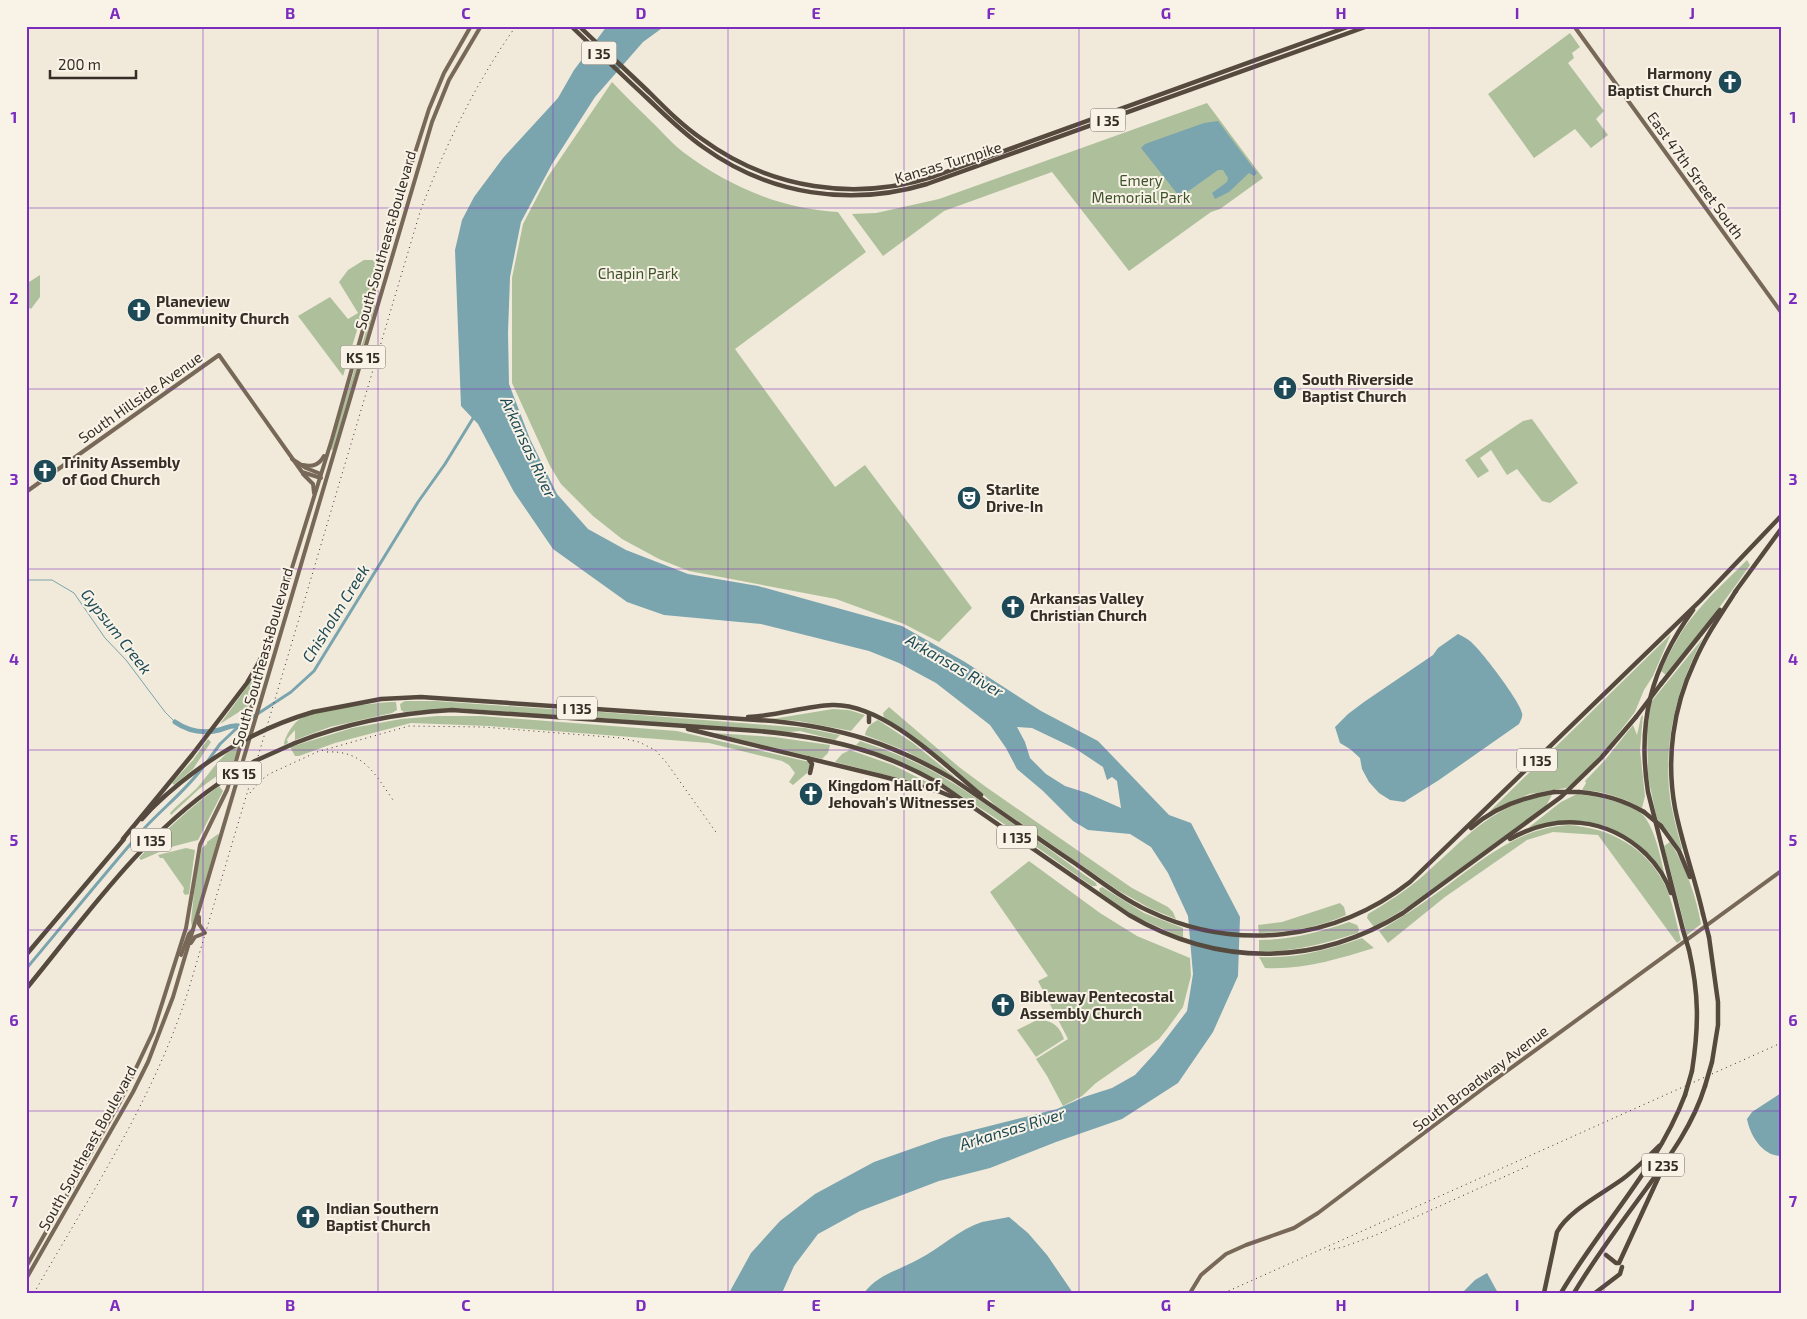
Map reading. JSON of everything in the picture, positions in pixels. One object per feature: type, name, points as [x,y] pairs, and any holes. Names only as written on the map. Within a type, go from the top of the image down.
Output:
[{"type":"highway","name":"Kansas Turnpike","points":[[571,26],[691,131],[725,155],[760,172],[780,179],[816,188],[842,190],[883,188],[935,176],[1350,26]]},
{"type":"highway","name":"Kansas Turnpike","points":[[580,26],[690,138],[731,165],[780,186],[820,194],[844,196],[888,193],[927,184],[1368,26]]},
{"type":"highway","name":"I 135","points":[[26,955],[123,839],[153,807],[192,773],[229,748],[263,731],[313,712],[381,699],[421,697],[807,724],[841,731],[887,746],[931,766],[1127,899],[1150,912],[1176,922],[1219,933],[1280,936],[1300,933],[1349,919],[1366,911],[1400,890],[1444,852],[1700,601],[1781,516]]},
{"type":"highway","name":"I 135","points":[[26,989],[142,848],[173,818],[218,784],[255,761],[295,742],[342,727],[372,720],[400,714],[437,711],[480,712],[799,735],[855,747],[879,755],[926,776],[1130,915],[1173,937],[1212,949],[1259,954],[1290,953],[1317,948],[1362,935],[1419,902],[1551,805],[1577,783],[1601,758],[1662,684],[1736,591],[1781,529]]},
{"type":"highway","points":[[1752,568],[1781,534]]},
{"type":"highway","points":[[1700,901],[1685,848],[1673,794],[1671,761],[1674,727],[1681,696],[1693,663],[1710,631],[1736,591]]},
{"type":"highway","points":[[1683,930],[1648,792],[1645,772],[1644,738],[1646,712],[1655,678],[1672,641],[1700,601]]},
{"type":"highway","points":[[123,839],[206,738],[246,683],[258,664],[275,628]]},
{"type":"highway","points":[[730,718],[776,714],[831,705],[866,712],[876,716],[920,744],[1001,812]]},
{"type":"highway","points":[[869,722],[870,714]]},
{"type":"highway","points":[[669,725],[807,757],[938,791],[950,795],[987,816]]},
{"type":"highway","points":[[807,757],[812,764],[810,772]]},
{"type":"highway","points":[[1444,852],[1493,812],[1514,802],[1554,792],[1597,794],[1622,801],[1644,812],[1661,826],[1679,850],[1700,901]]},
{"type":"highway","points":[[1490,850],[1518,834],[1555,823],[1581,822],[1608,828],[1630,840],[1659,869],[1670,888],[1683,930]]},
{"type":"highway","name":"I 235","points":[[1574,1293],[1598,1255],[1687,1130],[1700,1102],[1712,1062],[1718,1025],[1718,1002],[1709,936],[1700,901]]},
{"type":"highway","name":"I 235","points":[[1561,1293],[1591,1246],[1654,1158],[1678,1114],[1685,1095],[1692,1071],[1698,1003],[1693,969],[1683,930]]},
{"type":"highway","points":[[1544,1293],[1561,1225],[1626,1177],[1663,1142]]},
{"type":"highway","points":[[1606,1255],[1616,1263],[1619,1263],[1622,1259],[1655,1183],[1669,1157]]},
{"type":"highway","points":[[1595,1293],[1620,1274],[1622,1268]]},
{"type":"main road","name":"South Southeast Boulevard","points":[[27,1265],[125,1094],[153,1032],[176,965],[190,910],[199,849],[205,832],[227,790],[243,739],[392,227],[430,108],[444,73],[471,26]]},
{"type":"main road","name":"South Southeast Boulevard","points":[[26,1280],[134,1092],[164,1022],[251,737],[432,122],[449,80],[481,26]]},
{"type":"main road","name":"East 47th Street South","points":[[1574,26],[1781,312]]},
{"type":"main road","name":"South Hillside Avenue","points":[[26,492],[219,355],[292,459]]},
{"type":"main road","points":[[302,465],[316,465],[323,459],[328,450]]},
{"type":"main road","points":[[292,459],[320,476]]},
{"type":"main road","points":[[292,459],[313,484],[314,497]]},
{"type":"main road","points":[[302,472],[326,478]]},
{"type":"main road","name":"South Broadway Avenue","points":[[1190,1293],[1197,1281],[1210,1266],[1226,1254],[1294,1228],[1318,1213],[1485,1087],[1781,871]]},
{"type":"main road","points":[[176,965],[189,934],[193,930],[190,924],[190,910]]},
{"type":"main road","points":[[188,947],[195,937],[205,933],[199,922],[198,912]]},
{"type":"green space","points":[[1570,33],[1580,47],[1572,53],[1574,58],[1568,63],[1604,111],[1596,119],[1608,135],[1591,148],[1575,129],[1534,158],[1488,94]]},
{"type":"green space","name":"Chapin Park","points":[[612,82],[683,152],[719,176],[756,194],[796,206],[838,212],[866,252],[735,349],[835,487],[865,465],[972,608],[939,642],[904,624],[836,599],[689,571],[659,559],[622,539],[593,516],[561,484],[550,466],[512,383],[512,278],[523,224],[547,178]]},
{"type":"green space","name":"Emery Memorial Park","points":[[1207,103],[1263,178],[1220,209],[1211,212],[1129,271],[1052,172],[944,211],[883,256],[852,214],[876,213],[939,199]]},
{"type":"green space","points":[[364,260],[373,260],[376,264],[343,376],[298,316],[330,297],[348,319],[358,313],[339,282],[348,270]]},
{"type":"green space","points":[[40,275],[40,297],[31,309],[26,306],[26,284]]},
{"type":"green space","points":[[375,302],[375,307],[333,450],[330,449]]},
{"type":"green space","points":[[1532,419],[1578,483],[1550,503],[1542,501],[1517,469],[1507,475],[1491,450],[1480,458],[1489,471],[1478,478],[1465,460],[1523,421]]},
{"type":"green space","points":[[1747,560],[1750,565],[1666,675],[1661,671],[1686,626],[1710,597]]},
{"type":"green space","points":[[1671,634],[1635,712],[1603,753],[1571,785],[1566,788],[1529,794],[1488,813]]},
{"type":"green space","points":[[1703,638],[1680,693],[1671,730],[1668,769],[1669,789],[1682,849],[1680,850],[1657,819],[1648,777],[1647,730],[1651,702]]},
{"type":"green space","points":[[260,669],[250,705],[220,724]]},
{"type":"green space","points":[[405,701],[436,701],[580,711],[582,715],[579,717],[456,708],[404,712],[401,710],[400,704]]},
{"type":"green space","points":[[396,702],[397,710],[392,713],[330,727],[295,740],[295,730],[287,739],[288,743],[284,745],[287,735],[300,719],[346,707]]},
{"type":"green space","points":[[889,707],[959,767],[986,787],[1132,888],[1168,907],[1176,919],[1151,909],[1119,891],[996,806],[951,766],[884,718],[883,713]]},
{"type":"green space","points":[[833,709],[849,710],[865,715],[851,731],[798,721],[772,719]]},
{"type":"green space","points":[[586,712],[805,728],[840,735],[835,740],[800,731],[790,732],[585,717]]},
{"type":"green space","points":[[1643,715],[1640,750],[1645,796],[1642,808],[1613,796],[1582,790],[1586,783],[1585,781],[1605,760],[1633,725],[1637,735]]},
{"type":"green space","points":[[437,716],[482,716],[677,731],[808,761],[810,766],[807,773],[793,785],[789,782],[795,773],[789,765],[782,761],[709,743],[488,726],[411,723],[335,743],[299,756],[295,756],[290,747],[352,728],[401,719]]},
{"type":"green space","points":[[878,720],[913,743],[956,778],[906,751],[865,735],[869,726]]},
{"type":"green space","points":[[713,733],[774,737],[830,745],[828,753],[822,759]]},
{"type":"green space","points":[[208,739],[211,742],[193,769],[174,785],[172,783],[193,760]]},
{"type":"green space","points":[[860,741],[919,764],[938,774],[1018,827],[1096,883],[1097,886],[1092,886],[1007,826],[950,789],[920,772],[856,745]]},
{"type":"green space","points":[[239,745],[230,773],[224,776],[221,773],[199,789],[171,815],[170,813],[197,788],[221,759]]},
{"type":"green space","points":[[850,750],[893,765],[941,789],[835,762],[842,754]]},
{"type":"green space","points":[[219,786],[223,791],[198,840],[171,847],[141,860],[139,858],[178,820]]},
{"type":"green space","points":[[1577,794],[1621,803],[1637,810],[1643,815],[1654,836],[1665,876],[1637,844],[1605,826],[1588,822],[1569,821],[1528,828],[1561,802]]},
{"type":"green space","points":[[1552,795],[1546,806],[1409,906],[1374,927],[1367,918],[1368,914],[1411,886],[1467,836],[1497,814],[1513,805]]},
{"type":"green space","points":[[1569,825],[1599,830],[1612,835],[1637,850],[1648,860],[1668,892],[1681,940],[1677,943],[1598,835],[1553,832],[1527,840],[1445,897],[1388,943],[1379,931],[1423,903],[1483,859],[1515,840],[1550,828]]},
{"type":"green space","points":[[218,834],[192,927],[196,874],[202,848]]},
{"type":"green space","points":[[1670,842],[1690,882],[1701,924],[1687,935],[1664,846]]},
{"type":"green space","points":[[186,848],[195,850],[189,894],[185,895],[183,892],[184,888],[163,858],[160,858],[158,855]]},
{"type":"green space","points":[[1029,861],[1100,913],[1137,936],[1190,958],[1191,976],[1183,1007],[1159,1039],[1096,1083],[1082,1096],[1063,1106],[1036,1059],[1068,1039],[1038,981],[1048,976],[990,892]]},
{"type":"green space","points":[[1102,887],[1144,913],[1183,928],[1183,938],[1134,916],[1100,892],[1099,889]]},
{"type":"green space","points":[[1340,903],[1344,907],[1346,915],[1325,923],[1281,932],[1259,933],[1258,925],[1282,922]]},
{"type":"green space","points":[[1349,922],[1357,925],[1358,933],[1310,946],[1259,952],[1259,940],[1305,935]]},
{"type":"green space","points":[[1362,938],[1374,948],[1334,960],[1307,965],[1265,968],[1259,957],[1286,957],[1311,953]]},
{"type":"green space","points":[[1037,1020],[1051,1022],[1060,1031],[1064,1039],[1036,1057],[1017,1030]]},
{"type":"water","name":"Arkansas River","points":[[607,26],[665,26],[643,42],[595,97],[552,164],[521,222],[510,277],[509,384],[530,439],[557,494],[588,529],[626,550],[688,574],[758,586],[902,626],[965,662],[1041,711],[1098,741],[1169,815],[1191,823],[1240,917],[1238,976],[1213,1032],[1178,1083],[1122,1119],[990,1168],[939,1181],[860,1211],[818,1234],[794,1266],[782,1293],[729,1293],[751,1253],[780,1221],[815,1194],[874,1162],[942,1138],[1057,1109],[1084,1097],[1112,1088],[1135,1075],[1155,1053],[1187,1011],[1193,974],[1188,916],[1168,873],[1151,847],[1130,834],[1088,830],[1073,821],[1043,791],[1017,769],[1006,748],[990,725],[936,683],[899,663],[869,651],[761,624],[664,615],[627,602],[553,549],[514,492],[478,424],[461,406],[455,250],[462,220],[474,197],[503,158],[558,98],[574,70]],"holes":[[[1017,727],[1032,728],[1076,749],[1103,767],[1107,780],[1112,777],[1117,781],[1121,808],[1087,793],[1065,786],[1046,774],[1030,758],[1025,742]]]},
{"type":"water","points":[[1218,121],[1257,173],[1254,176],[1249,173],[1229,192],[1215,199],[1212,193],[1227,182],[1228,178],[1223,170],[1218,170],[1179,196],[1141,148],[1145,144],[1204,123]]},
{"type":"water","points":[[1458,634],[1472,643],[1501,678],[1520,708],[1521,720],[1519,724],[1404,802],[1390,800],[1379,793],[1369,782],[1362,769],[1360,758],[1340,743],[1335,727],[1348,714],[1433,655],[1438,648]]},
{"type":"water","points":[[1781,1093],[1781,1156],[1768,1152],[1758,1144],[1751,1132],[1747,1119],[1752,1112]]},
{"type":"water","points":[[1009,1217],[1028,1233],[1047,1255],[1073,1293],[864,1293],[876,1281],[927,1255],[966,1229],[982,1222]]},
{"type":"water","points":[[1487,1273],[1498,1293],[1462,1293],[1475,1280]]},
{"type":"waterway","name":"Chisholm Creek","points":[[207,762],[220,744],[239,726],[291,692],[314,671],[418,502],[445,464],[475,415]]},
{"type":"waterway","name":"Gypsum Creek","points":[[26,580],[52,580],[74,593],[105,638],[126,660],[165,712],[175,722]]},
{"type":"waterway","points":[[175,722],[190,730],[201,732],[239,726]]},
{"type":"waterway","name":"Chisholm Creek","points":[[26,969],[140,833],[188,785],[203,767]]},
{"type":"railway","points":[[34,1293],[121,1143],[141,1105],[176,1026],[190,985],[420,212],[462,116],[487,70],[516,26]]},
{"type":"railway","points":[[250,793],[269,774],[317,752],[409,726],[483,727],[621,738],[639,742],[655,750],[666,762],[718,835]]},
{"type":"railway","points":[[327,752],[339,752],[359,759],[374,773],[393,800]]},
{"type":"railway","points":[[1224,1293],[1781,1043]]},
{"type":"railway","points":[[1329,1250],[1376,1235],[1528,1166]]},
{"type":"place","name":"Harmony Baptist Church","points":[[1730,82]]},
{"type":"place","name":"Planeview Community Church","points":[[139,310]]},
{"type":"place","name":"South Riverside Baptist Church","points":[[1285,388]]},
{"type":"place","name":"Trinity Assembly of God Church","points":[[45,471]]},
{"type":"place","name":"Starlite Drive-In","points":[[969,498]]},
{"type":"place","name":"Arkansas Valley Christian Church","points":[[1013,607]]},
{"type":"place","name":"Kingdom Hall of Jehovah's Witnesses","points":[[811,794]]},
{"type":"place","name":"Bibleway Pentecostal Assembly Church","points":[[1003,1005]]},
{"type":"place","name":"Indian Southern Baptist Church","points":[[308,1217]]}]
